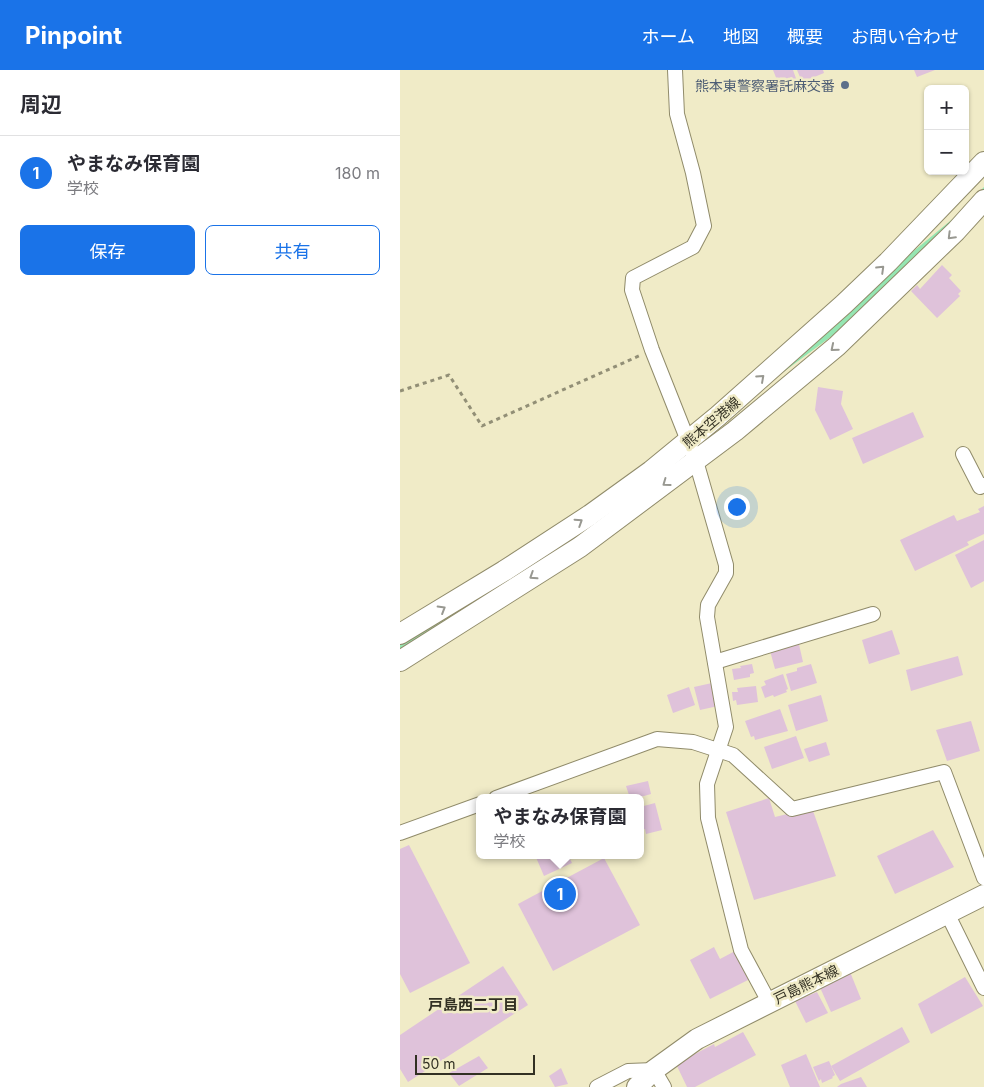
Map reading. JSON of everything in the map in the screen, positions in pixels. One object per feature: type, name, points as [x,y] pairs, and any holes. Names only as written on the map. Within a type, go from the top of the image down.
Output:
[{"type":"main road","name":"熊本空港線","points":[[400,634],[504,571],[590,515],[689,441],[863,286],[984,162]]},
{"type":"main road","name":"熊本空港線","points":[[400,660],[580,546],[750,420],[837,346],[943,243],[984,200]]},
{"type":"main road","name":"戸島熊本線","points":[[637,1087],[659,1079],[697,1039],[984,895]]},
{"type":"street","points":[[675,70],[677,114],[693,173],[704,226],[693,247],[633,278],[632,290],[652,350],[696,461],[726,565],[726,573],[708,605],[707,617],[726,727],[720,750],[707,784],[708,818],[741,950],[769,1002]]},
{"type":"street","points":[[963,454],[980,486],[984,485]]},
{"type":"street","points":[[715,662],[874,614]]},
{"type":"street","points":[[507,794],[657,739],[693,742],[733,755],[792,809],[944,772],[984,878]]},
{"type":"street","points":[[400,833],[476,805]]},
{"type":"street","points":[[948,913],[984,988]]},
{"type":"street","points":[[598,1087],[628,1071],[659,1079]]},
{"type":"path","points":[[400,391],[449,374],[482,426],[652,350]]},
{"type":"green space","points":[[984,187],[953,222],[836,333],[782,373],[781,371],[904,259],[955,217]]},
{"type":"green space","points":[[651,486],[563,546],[400,650],[400,644]]},
{"type":"building","points":[[773,70],[793,70],[798,84],[781,90]]},
{"type":"building","points":[[797,70],[823,70],[824,73],[802,82]]},
{"type":"building","points":[[914,70],[935,70],[917,77]]},
{"type":"building","points":[[942,265],[952,275],[949,278],[961,291],[958,294],[960,296],[937,318],[911,291],[917,285],[920,289]]},
{"type":"building","points":[[818,387],[843,391],[841,404],[853,429],[830,440],[815,410]]},
{"type":"building","points":[[913,412],[924,437],[863,464],[852,438]]},
{"type":"building","points":[[984,506],[984,534],[967,542],[969,545],[915,571],[900,540],[954,515],[957,521],[980,512],[978,509]]},
{"type":"building","points":[[984,540],[984,581],[971,588],[955,555]]},
{"type":"building","points":[[892,630],[900,654],[869,664],[862,640]]},
{"type":"building","points":[[798,640],[803,662],[775,669],[769,647]]},
{"type":"building","points":[[958,656],[963,675],[911,691],[906,670]]},
{"type":"building","points":[[752,664],[754,673],[750,674],[750,677],[734,680],[732,669]]},
{"type":"building","points":[[811,664],[817,683],[791,691],[786,674]]},
{"type":"building","points":[[783,674],[788,689],[786,690],[787,692],[765,698],[761,687],[766,685],[764,681]]},
{"type":"building","points":[[712,683],[718,706],[700,710],[694,687]]},
{"type":"building","points":[[756,686],[758,702],[737,705],[736,700],[733,701],[732,692],[738,692],[737,688]]},
{"type":"building","points":[[689,687],[695,705],[673,713],[667,695]]},
{"type":"building","points":[[821,695],[828,721],[796,731],[788,705]]},
{"type":"building","points":[[780,709],[788,731],[755,740],[754,736],[751,737],[745,721]]},
{"type":"building","points":[[971,721],[980,751],[947,761],[936,730]]},
{"type":"building","points":[[796,736],[804,758],[772,769],[764,747]]},
{"type":"building","points":[[826,742],[830,755],[809,762],[804,749]]},
{"type":"building","points":[[648,781],[651,794],[644,796],[644,794],[629,794],[626,786]]},
{"type":"building","points":[[769,798],[775,817],[812,808],[836,876],[754,900],[726,812]]},
{"type":"building","points":[[655,803],[662,830],[646,834],[644,829],[644,806]]},
{"type":"building","points":[[933,830],[954,867],[895,894],[877,856]]},
{"type":"building","points":[[409,845],[470,963],[410,993],[400,974],[400,849]]},
{"type":"building","points":[[537,859],[570,859],[572,863],[544,876]]},
{"type":"building","points":[[605,859],[640,925],[553,971],[518,904]]},
{"type":"building","points":[[714,947],[720,959],[737,950],[752,978],[710,999],[690,960]]},
{"type":"building","points":[[503,966],[528,1005],[408,1082],[400,1069],[400,1035]]},
{"type":"building","points":[[848,967],[861,999],[831,1012],[818,983]]},
{"type":"building","points":[[965,977],[983,1006],[931,1034],[918,1004]]},
{"type":"building","points":[[817,992],[828,1013],[806,1023],[795,1001]]},
{"type":"building","points":[[902,1027],[910,1042],[840,1081],[831,1066]]},
{"type":"building","points":[[743,1032],[756,1055],[695,1087],[687,1087],[676,1064],[714,1044],[715,1047]]},
{"type":"building","points":[[806,1054],[820,1087],[790,1087],[781,1065]]},
{"type":"building","points":[[479,1056],[488,1068],[459,1086],[449,1073]]},
{"type":"building","points":[[829,1061],[835,1075],[833,1078],[822,1083],[821,1079],[819,1081],[813,1067]]},
{"type":"building","points":[[561,1068],[568,1084],[555,1087],[549,1076]]},
{"type":"building","points":[[861,1077],[867,1087],[837,1087],[841,1084]]},
{"type":"place","name":"熊本東警察署託麻交番","points":[[845,85]]},
{"type":"place","name":"やまなみ保育園","points":[[560,894]]},
{"type":"district","name":"戸島西二丁目","points":[[473,1004]]}]
